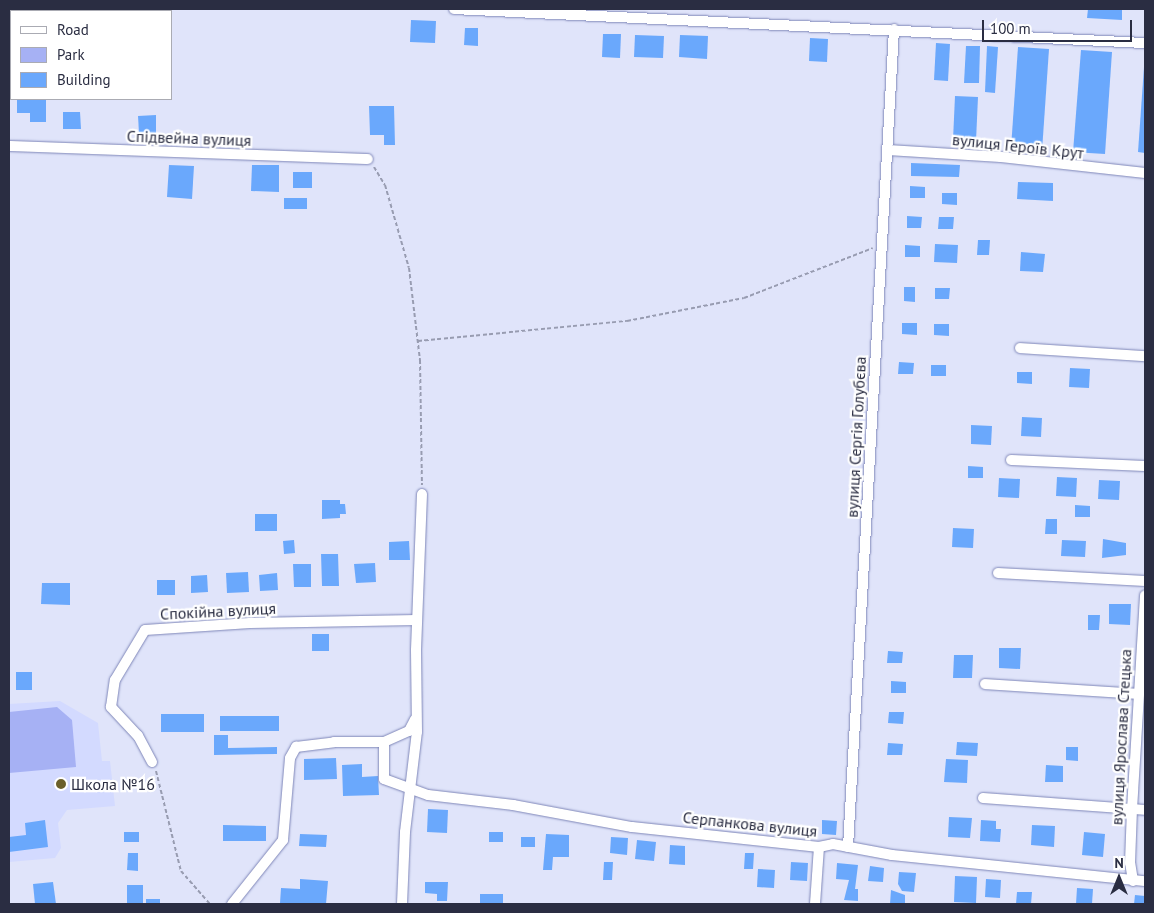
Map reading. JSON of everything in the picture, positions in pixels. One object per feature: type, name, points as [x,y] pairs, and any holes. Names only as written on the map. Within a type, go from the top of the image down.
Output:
[{"type":"street","points":[[454,9],[547,11],[1145,43]]},
{"type":"street","name":"вулиця Сергія Голубєва","points":[[848,847],[894,29]]},
{"type":"street","name":"Спідвейна вулиця","points":[[9,146],[368,159]]},
{"type":"street","name":"вулиця Героїв Крут","points":[[888,150],[1002,157],[1145,173]]},
{"type":"street","points":[[1020,348],[1145,356]]},
{"type":"street","points":[[1011,460],[1145,466]]},
{"type":"street","points":[[402,904],[405,832],[412,789],[422,494]]},
{"type":"street","points":[[998,572],[1145,580]]},
{"type":"street","name":"вулиця Ярослава Стецька","points":[[1133,881],[1130,863],[1132,809],[1145,595]]},
{"type":"street","name":"Спокійна вулиця","points":[[152,762],[138,736],[111,707],[115,680],[145,630],[250,623],[417,620]]},
{"type":"street","points":[[985,684],[1139,694]]},
{"type":"street","points":[[232,904],[283,840],[290,758],[296,747],[334,742],[384,742],[409,731],[415,718]]},
{"type":"street","name":"Серпанкова вулиця","points":[[384,742],[384,779],[428,795],[513,805],[632,828],[819,848],[833,844],[1145,881]]},
{"type":"street","points":[[983,798],[1145,810]]},
{"type":"street","points":[[814,904],[819,848]]},
{"type":"path","points":[[368,159],[385,185],[409,268],[418,341],[422,494]]},
{"type":"path","points":[[418,341],[627,321],[744,298],[882,245]]},
{"type":"path","points":[[152,762],[164,796],[181,870],[210,904]]},
{"type":"shaded area","name":"Школа №16","points":[[60,701],[98,723],[102,761],[110,761],[115,806],[67,810],[58,823],[61,848],[55,858],[9,862],[9,704]]},
{"type":"green space","points":[[57,707],[72,720],[76,767],[9,773],[9,712]]},
{"type":"building","points":[[1088,9],[1122,9],[1122,20],[1087,18]]},
{"type":"building","points":[[411,20],[436,21],[435,43],[410,42]]},
{"type":"building","points":[[465,28],[478,28],[478,46],[464,45]]},
{"type":"building","points":[[603,34],[621,34],[620,58],[602,57]]},
{"type":"building","points":[[635,35],[664,36],[663,58],[634,57]]},
{"type":"building","points":[[680,35],[708,36],[707,59],[679,57]]},
{"type":"building","points":[[810,38],[828,39],[827,62],[809,61]]},
{"type":"building","points":[[936,43],[950,44],[948,81],[934,80]]},
{"type":"building","points":[[966,46],[980,46],[979,83],[964,83]]},
{"type":"building","points":[[987,46],[998,47],[995,93],[985,92]]},
{"type":"building","points":[[1018,47],[1049,49],[1042,151],[1011,148]]},
{"type":"building","points":[[1081,50],[1112,52],[1105,154],[1073,152]]},
{"type":"building","points":[[1145,67],[1145,153],[1138,152]]},
{"type":"building","points":[[955,96],[978,97],[976,141],[953,140]]},
{"type":"building","points":[[17,100],[46,100],[46,122],[30,122],[30,113],[17,113]]},
{"type":"building","points":[[369,106],[394,106],[395,145],[384,145],[384,135],[370,135]]},
{"type":"building","points":[[63,112],[80,112],[81,129],[63,129]]},
{"type":"building","points":[[156,115],[156,133],[139,133],[138,116]]},
{"type":"building","points":[[911,163],[960,165],[959,177],[911,176]]},
{"type":"building","points":[[169,165],[194,166],[192,199],[167,197]]},
{"type":"building","points":[[252,165],[279,165],[279,192],[251,191]]},
{"type":"building","points":[[293,172],[312,172],[312,188],[293,188]]},
{"type":"building","points":[[1018,182],[1053,183],[1053,201],[1017,199]]},
{"type":"building","points":[[910,186],[925,187],[925,198],[910,198]]},
{"type":"building","points":[[942,193],[957,193],[957,205],[942,204]]},
{"type":"building","points":[[284,198],[307,198],[307,209],[284,209]]},
{"type":"building","points":[[907,216],[922,217],[921,228],[907,228]]},
{"type":"building","points":[[939,217],[954,217],[953,229],[938,229]]},
{"type":"building","points":[[978,240],[990,240],[989,255],[977,255]]},
{"type":"building","points":[[935,244],[958,245],[957,263],[934,262]]},
{"type":"building","points":[[905,245],[920,246],[920,257],[905,257]]},
{"type":"building","points":[[1021,252],[1045,254],[1043,272],[1020,271]]},
{"type":"building","points":[[904,287],[915,287],[915,302],[904,301]]},
{"type":"building","points":[[935,288],[950,288],[949,299],[935,299]]},
{"type":"building","points":[[902,323],[917,323],[917,335],[902,334]]},
{"type":"building","points":[[934,324],[949,324],[949,336],[934,335]]},
{"type":"building","points":[[899,362],[914,363],[913,374],[898,374]]},
{"type":"building","points":[[931,365],[946,365],[946,376],[931,376]]},
{"type":"building","points":[[1070,368],[1090,369],[1089,388],[1069,387]]},
{"type":"building","points":[[1017,372],[1032,372],[1032,384],[1017,383]]},
{"type":"building","points":[[1022,417],[1042,418],[1041,437],[1021,436]]},
{"type":"building","points":[[971,425],[992,426],[991,445],[971,444]]},
{"type":"building","points":[[968,466],[983,467],[983,478],[968,478]]},
{"type":"building","points":[[1057,477],[1077,478],[1076,497],[1056,496]]},
{"type":"building","points":[[999,478],[1020,479],[1019,498],[998,497]]},
{"type":"building","points":[[1099,480],[1120,481],[1119,500],[1098,499]]},
{"type":"building","points":[[322,500],[340,500],[340,504],[345,504],[346,514],[340,514],[340,518],[322,519]]},
{"type":"building","points":[[1075,505],[1090,506],[1090,517],[1075,517]]},
{"type":"building","points":[[255,514],[277,514],[277,531],[255,531]]},
{"type":"building","points":[[1046,519],[1057,519],[1057,534],[1045,534]]},
{"type":"building","points":[[953,528],[974,529],[973,548],[952,547]]},
{"type":"building","points":[[1103,539],[1126,543],[1126,555],[1102,558]]},
{"type":"building","points":[[294,540],[295,553],[284,554],[283,541]]},
{"type":"building","points":[[1062,540],[1086,541],[1085,557],[1061,556]]},
{"type":"building","points":[[409,541],[410,560],[389,560],[389,542]]},
{"type":"building","points":[[321,554],[338,554],[339,586],[322,586]]},
{"type":"building","points":[[375,563],[376,582],[356,583],[354,564]]},
{"type":"building","points":[[293,564],[311,564],[311,587],[294,587]]},
{"type":"building","points":[[248,572],[249,592],[227,593],[226,573]]},
{"type":"building","points":[[277,573],[278,590],[260,591],[259,575]]},
{"type":"building","points":[[207,575],[208,592],[191,593],[191,576]]},
{"type":"building","points":[[157,580],[175,580],[175,595],[157,595]]},
{"type":"building","points":[[42,583],[70,583],[70,605],[41,604]]},
{"type":"building","points":[[1109,604],[1131,604],[1130,625],[1109,624]]},
{"type":"building","points":[[1088,615],[1100,615],[1099,630],[1088,630]]},
{"type":"building","points":[[312,634],[329,634],[329,651],[312,651]]},
{"type":"building","points":[[999,648],[1021,648],[1020,669],[999,668]]},
{"type":"building","points":[[888,651],[903,652],[902,663],[887,663]]},
{"type":"building","points":[[954,655],[973,655],[972,678],[953,678]]},
{"type":"building","points":[[16,672],[32,672],[32,690],[16,690]]},
{"type":"building","points":[[891,681],[906,682],[906,693],[891,693]]},
{"type":"building","points":[[889,712],[904,712],[903,724],[888,723]]},
{"type":"building","points":[[161,714],[204,714],[204,732],[161,732]]},
{"type":"building","points":[[220,716],[279,716],[279,731],[220,731]]},
{"type":"building","points":[[214,735],[228,735],[228,748],[277,747],[277,754],[214,755]]},
{"type":"building","points":[[957,742],[978,743],[977,756],[956,755]]},
{"type":"building","points":[[888,743],[903,744],[902,755],[887,755]]},
{"type":"building","points":[[1066,747],[1078,747],[1078,761],[1066,760]]},
{"type":"building","points":[[336,758],[337,779],[304,780],[304,759]]},
{"type":"building","points":[[946,759],[968,760],[967,783],[944,782]]},
{"type":"building","points":[[362,764],[362,777],[378,776],[379,795],[343,796],[342,765]]},
{"type":"building","points":[[1046,765],[1063,766],[1063,782],[1045,782]]},
{"type":"building","points":[[428,809],[448,810],[447,833],[427,832]]},
{"type":"building","points":[[949,817],[972,818],[970,838],[948,837]]},
{"type":"building","points":[[45,820],[48,847],[9,852],[9,837],[26,835],[25,823]]},
{"type":"building","points":[[822,820],[837,821],[836,835],[822,834]]},
{"type":"building","points":[[981,820],[996,821],[996,829],[1001,829],[1000,842],[980,841]]},
{"type":"building","points":[[223,825],[266,826],[266,841],[223,841]]},
{"type":"building","points":[[1032,825],[1055,826],[1054,847],[1031,845]]},
{"type":"building","points":[[124,832],[139,832],[139,842],[124,842]]},
{"type":"building","points":[[489,832],[503,832],[503,842],[489,842]]},
{"type":"building","points":[[1084,832],[1105,834],[1103,857],[1082,855]]},
{"type":"building","points":[[300,834],[327,835],[326,847],[299,846]]},
{"type":"building","points":[[546,834],[569,835],[569,857],[553,857],[552,870],[543,870]]},
{"type":"building","points":[[521,837],[535,837],[535,847],[521,847]]},
{"type":"building","points":[[611,837],[628,838],[627,855],[610,853]]},
{"type":"building","points":[[637,840],[656,842],[654,861],[635,859]]},
{"type":"building","points":[[670,845],[685,846],[685,865],[669,864]]},
{"type":"building","points":[[128,853],[138,853],[138,871],[127,870]]},
{"type":"building","points":[[745,853],[754,853],[753,869],[744,869]]},
{"type":"building","points":[[604,862],[613,862],[612,880],[603,880]]},
{"type":"building","points":[[791,862],[808,863],[807,881],[790,880]]},
{"type":"building","points":[[837,863],[858,865],[855,889],[858,889],[858,901],[844,900],[849,880],[836,879]]},
{"type":"building","points":[[870,866],[884,868],[883,882],[868,881]]},
{"type":"building","points":[[758,869],[775,870],[774,888],[757,887]]},
{"type":"building","points":[[899,872],[916,873],[914,892],[902,891],[898,884]]},
{"type":"building","points":[[955,876],[977,877],[976,903],[954,902]]},
{"type":"building","points":[[300,879],[328,881],[326,904],[280,903],[281,888],[300,889]]},
{"type":"building","points":[[986,879],[1001,880],[1000,898],[985,897]]},
{"type":"building","points":[[53,882],[56,904],[35,904],[33,884]]},
{"type":"building","points":[[425,882],[448,882],[447,901],[437,901],[437,894],[425,893]]},
{"type":"building","points":[[127,885],[143,885],[143,904],[127,903]]},
{"type":"building","points":[[1077,888],[1093,889],[1092,904],[1076,904]]},
{"type":"building","points":[[891,890],[905,895],[905,903],[890,904]]},
{"type":"building","points":[[1017,892],[1032,892],[1031,904],[1016,904]]},
{"type":"building","points":[[480,894],[503,894],[503,904],[480,904]]},
{"type":"building","points":[[1135,895],[1145,896],[1145,904],[1134,904]]},
{"type":"building","points":[[146,899],[160,899],[160,904],[146,904]]},
{"type":"place","name":"Школа №16","points":[[61,784]]}]
